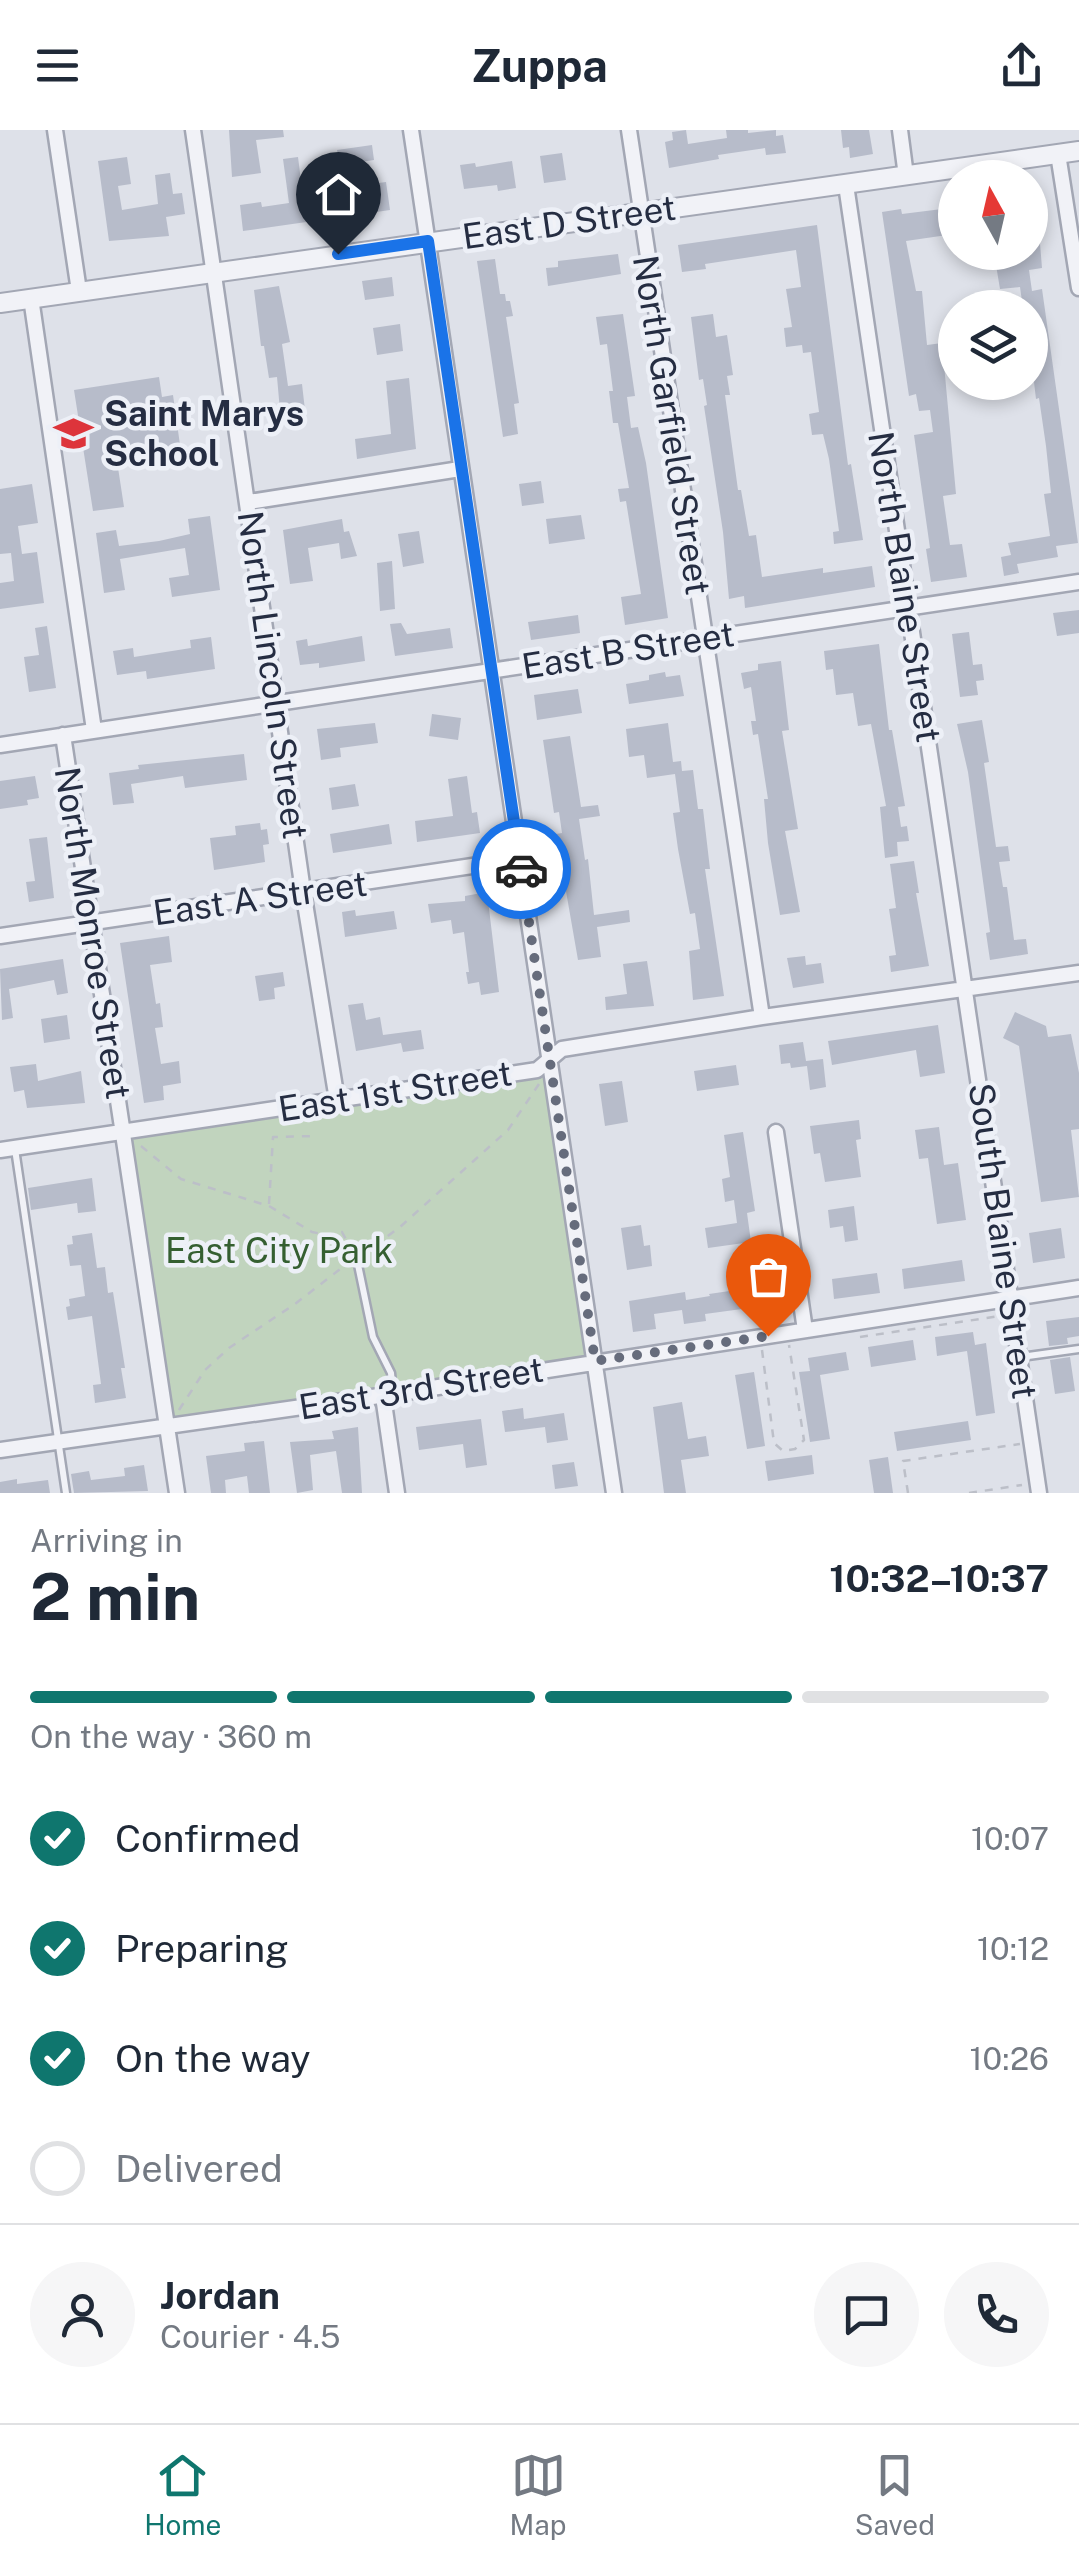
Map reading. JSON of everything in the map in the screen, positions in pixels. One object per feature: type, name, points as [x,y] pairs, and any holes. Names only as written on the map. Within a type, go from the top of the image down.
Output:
[{"type":"street","points":[[55,130],[79,291]]},
{"type":"street","name":"North Lincoln Street","points":[[193,130],[303,892],[337,1100]]},
{"type":"street","points":[[411,130],[614,1493]]},
{"type":"street","name":"North Garfield Street","points":[[629,130],[762,1016]]},
{"type":"street","points":[[900,130],[906,176]]},
{"type":"street","name":"East D Street","points":[[0,303],[1079,152]]},
{"type":"street","points":[[1058,154],[1079,288]]},
{"type":"street","name":"North Blaine Street","points":[[846,185],[906,608],[966,988]]},
{"type":"street","name":"North Monroe Street","points":[[32,298],[94,730]]},
{"type":"street","points":[[249,502],[460,469]]},
{"type":"street","name":"East B Street","points":[[0,745],[1079,582]]},
{"type":"street","name":"North Monroe Street","points":[[62,736],[178,1493]]},
{"type":"street","name":"East A Street","points":[[0,936],[520,858]]},
{"type":"street","name":"East 1st Street","points":[[7,1149],[538,1070],[562,1049],[762,1016],[1079,973]]},
{"type":"street","name":"South Blaine Street","points":[[966,988],[1020,1357],[1033,1489]]},
{"type":"street","points":[[776,1132],[805,1330]]},
{"type":"street","name":"East 3rd Street","points":[[0,1450],[388,1395],[1079,1288]]},
{"type":"street","points":[[388,1395],[397,1493]]},
{"type":"lane","points":[[7,1149],[66,1493]]},
{"type":"lane","points":[[357,1260],[373,1336],[391,1372],[388,1395]]},
{"type":"lane","points":[[1020,1357],[1079,1349]]},
{"type":"path","points":[[167,1428],[205,1370],[230,1348],[295,1304],[341,1265],[357,1260],[400,1227],[508,1130],[550,1060]]},
{"type":"path","points":[[122,1131],[181,1179],[270,1206],[312,1232],[342,1232],[357,1260]]},
{"type":"path","points":[[270,1206],[273,1136],[317,1136]]},
{"type":"path","points":[[762,1348],[774,1443],[783,1451],[795,1449],[804,1440],[789,1344]]},
{"type":"path","points":[[908,1493],[903,1461],[1021,1444]]},
{"type":"path","points":[[969,1493],[1033,1489]]},
{"type":"green space","name":"East City Park","points":[[550,1060],[595,1361],[167,1428],[122,1131],[537,1070]]},
{"type":"building","points":[[229,130],[283,130],[284,137],[256,140],[261,173],[232,177]]},
{"type":"building","points":[[686,130],[688,144],[727,138],[726,130],[776,130],[776,136],[783,135],[786,153],[766,155],[765,148],[669,168],[665,142],[673,140],[672,132]]},
{"type":"building","points":[[841,130],[869,130],[873,154],[850,158],[849,147],[843,148]]},
{"type":"building","points":[[372,145],[374,160],[340,165],[337,150]]},
{"type":"building","points":[[562,153],[566,180],[544,183],[540,156]]},
{"type":"building","points":[[127,157],[131,184],[118,186],[122,210],[158,204],[155,175],[170,173],[173,194],[182,193],[185,214],[166,217],[169,236],[109,241],[98,161]]},
{"type":"building","points":[[298,157],[304,205],[328,201],[327,190],[386,182],[390,210],[243,231],[240,205],[289,203],[283,159]]},
{"type":"building","points":[[512,161],[516,188],[498,191],[497,185],[464,189],[460,165],[475,163],[476,167]]},
{"type":"building","points":[[901,209],[902,214],[938,210],[938,236],[906,241],[916,291],[922,291],[927,345],[938,344],[938,400],[947,400],[956,494],[943,496],[950,545],[962,544],[967,577],[931,582],[914,435],[933,432],[930,410],[919,411],[916,394],[909,396],[882,212]]},
{"type":"building","points":[[817,225],[848,465],[851,464],[863,540],[834,544],[833,532],[839,531],[829,459],[823,434],[812,435],[809,414],[819,412],[811,352],[803,353],[802,345],[786,347],[784,328],[792,327],[786,289],[801,287],[796,250],[705,264],[706,269],[682,272],[678,245]]},
{"type":"building","points":[[618,254],[621,274],[548,286],[546,268],[558,267],[558,261]]},
{"type":"building","points":[[495,259],[500,294],[510,301],[513,316],[506,317],[519,403],[514,404],[518,434],[503,437],[477,261]]},
{"type":"building","points":[[997,270],[1029,270],[1032,290],[1000,289]]},
{"type":"building","points":[[392,277],[394,296],[365,300],[362,281]]},
{"type":"building","points":[[279,286],[290,342],[282,344],[288,386],[302,384],[306,419],[281,422],[277,377],[269,378],[254,290]]},
{"type":"building","points":[[623,314],[635,396],[627,397],[631,428],[638,427],[646,463],[668,618],[625,625],[621,597],[641,594],[626,501],[620,502],[618,489],[629,488],[618,423],[613,423],[607,344],[600,345],[596,317]]},
{"type":"building","points":[[713,314],[716,337],[727,335],[733,375],[727,376],[730,395],[725,395],[738,490],[749,536],[756,535],[762,577],[872,566],[875,587],[745,608],[744,596],[729,599],[704,406],[707,405],[703,379],[699,380],[691,317]]},
{"type":"building","points":[[400,324],[403,351],[377,355],[373,328]]},
{"type":"building","points":[[1048,331],[1078,543],[1056,546],[1058,557],[1017,564],[1019,573],[1004,576],[1001,557],[1011,555],[1008,543],[1050,536],[1044,494],[1051,493],[1039,400],[1048,400]]},
{"type":"building","points":[[159,377],[162,397],[173,395],[181,452],[117,461],[124,507],[93,511],[74,390]]},
{"type":"building","points":[[409,378],[416,449],[357,459],[355,439],[391,434],[386,381]]},
{"type":"building","points":[[541,481],[544,503],[522,506],[519,484]]},
{"type":"building","points":[[32,484],[38,523],[18,526],[22,554],[37,552],[44,603],[0,609],[0,583],[14,581],[11,553],[0,554],[0,489]]},
{"type":"building","points":[[581,515],[585,539],[549,544],[546,519]]},
{"type":"building","points":[[210,516],[220,590],[172,597],[169,578],[189,575],[185,548],[120,559],[125,590],[104,593],[96,533],[116,530],[119,546],[159,541],[190,534],[188,519]]},
{"type":"building","points":[[342,519],[344,532],[349,531],[357,556],[341,559],[339,543],[308,548],[313,581],[290,584],[283,530]]},
{"type":"building","points":[[419,531],[424,563],[403,567],[398,534]]},
{"type":"building","points":[[392,561],[395,609],[380,611],[377,563]]},
{"type":"building","points":[[1079,610],[1079,633],[1057,636],[1053,613]]},
{"type":"building","points":[[578,615],[580,633],[531,640],[528,622]]},
{"type":"building","points":[[401,623],[407,634],[450,628],[453,648],[395,656],[390,624]]},
{"type":"building","points":[[47,626],[56,688],[29,692],[24,657],[39,655],[35,628]]},
{"type":"building","points":[[969,632],[973,665],[982,664],[984,680],[976,681],[978,695],[960,697],[952,634]]},
{"type":"building","points":[[362,636],[365,661],[319,668],[319,663],[300,665],[296,641],[307,639],[308,646]]},
{"type":"building","points":[[211,637],[215,669],[147,679],[146,671],[117,675],[113,651],[133,648],[134,657],[191,648],[190,640]]},
{"type":"building","points":[[879,644],[889,730],[905,806],[898,807],[901,827],[907,826],[909,841],[897,842],[898,856],[885,858],[880,807],[886,806],[871,724],[858,726],[853,693],[836,695],[833,669],[826,670],[824,651]]},
{"type":"building","points":[[781,661],[789,730],[782,731],[798,829],[785,831],[800,912],[780,915],[768,843],[764,799],[768,799],[758,734],[753,735],[751,721],[756,721],[751,687],[744,689],[741,673],[758,670],[758,664]]},
{"type":"building","points":[[665,672],[666,677],[680,675],[684,696],[629,704],[626,684]]},
{"type":"building","points":[[578,689],[582,713],[537,720],[534,695]]},
{"type":"building","points":[[432,714],[461,718],[458,740],[429,736]]},
{"type":"building","points":[[982,720],[996,847],[1008,846],[1010,861],[999,862],[1003,887],[1007,887],[1014,940],[1026,939],[1028,954],[990,960],[986,933],[990,932],[968,772],[957,724]]},
{"type":"building","points":[[375,723],[378,743],[340,748],[341,757],[321,760],[317,729]]},
{"type":"building","points":[[668,723],[673,762],[681,761],[682,771],[693,770],[698,809],[703,809],[710,869],[705,869],[724,996],[693,1000],[689,951],[700,949],[678,849],[673,813],[680,812],[675,774],[647,778],[644,755],[629,757],[626,729]]},
{"type":"building","points":[[570,736],[581,807],[598,805],[600,816],[579,819],[594,915],[629,910],[630,922],[597,927],[601,957],[578,960],[556,834],[562,833],[559,812],[554,813],[543,740]]},
{"type":"building","points":[[244,754],[247,780],[185,788],[183,776],[131,784],[134,803],[113,805],[109,773],[139,769],[138,765]]},
{"type":"building","points":[[35,776],[39,798],[27,800],[28,805],[0,809],[0,781]]},
{"type":"building","points":[[467,776],[472,813],[477,812],[480,833],[417,842],[415,821],[453,816],[448,779]]},
{"type":"building","points":[[355,784],[359,806],[332,810],[329,788]]},
{"type":"building","points":[[260,823],[261,830],[267,829],[269,844],[263,845],[265,862],[214,870],[210,838],[236,835],[235,826]]},
{"type":"building","points":[[389,824],[392,844],[333,853],[330,834]]},
{"type":"building","points":[[47,837],[54,898],[29,902],[26,882],[35,881],[29,839]]},
{"type":"building","points":[[914,861],[929,966],[891,972],[889,956],[896,955],[889,909],[896,908],[890,864]]},
{"type":"building","points":[[487,892],[499,992],[481,995],[479,982],[468,984],[464,932],[453,934],[451,920],[431,923],[428,904],[465,901],[465,896]]},
{"type":"building","points":[[355,910],[356,916],[394,911],[397,929],[345,937],[342,912]]},
{"type":"building","points":[[169,936],[172,962],[150,965],[163,1027],[155,1028],[161,1064],[179,1061],[181,1083],[163,1086],[164,1100],[144,1103],[120,943]]},
{"type":"building","points":[[805,956],[806,965],[821,963],[824,983],[793,988],[787,958]]},
{"type":"building","points":[[63,959],[68,993],[57,995],[54,980],[9,989],[13,1018],[2,1020],[0,969]]},
{"type":"building","points":[[647,961],[654,1006],[606,1010],[605,997],[627,994],[623,964]]},
{"type":"building","points":[[283,972],[285,986],[274,988],[275,999],[259,1001],[255,976]]},
{"type":"building","points":[[363,1003],[366,1020],[380,1017],[383,1035],[421,1030],[424,1049],[403,1052],[401,1043],[356,1051],[348,1005]]},
{"type":"building","points":[[1015,1012],[1046,1026],[1048,1037],[1071,1034],[1079,1073],[1079,1129],[1071,1130],[1079,1197],[1041,1202],[1019,1046],[1003,1038]]},
{"type":"building","points":[[67,1015],[70,1039],[44,1043],[41,1019]]},
{"type":"building","points":[[938,1025],[945,1073],[920,1077],[916,1050],[832,1065],[828,1041]]},
{"type":"building","points":[[803,1042],[806,1061],[823,1059],[826,1087],[810,1090],[807,1066],[791,1068],[790,1063],[781,1064],[779,1045]]},
{"type":"building","points":[[36,1064],[38,1081],[81,1071],[85,1103],[27,1108],[24,1090],[14,1092],[10,1067]]},
{"type":"building","points":[[736,1065],[739,1085],[697,1091],[694,1071]]},
{"type":"building","points":[[622,1081],[628,1122],[605,1126],[599,1084]]},
{"type":"building","points":[[859,1120],[861,1139],[856,1140],[861,1177],[825,1182],[820,1153],[814,1154],[810,1126]]},
{"type":"building","points":[[939,1127],[944,1165],[958,1163],[966,1220],[937,1224],[928,1158],[919,1159],[915,1130]]},
{"type":"building","points":[[743,1132],[755,1211],[747,1213],[751,1242],[708,1248],[705,1228],[737,1223],[734,1200],[725,1202],[722,1179],[730,1177],[724,1135]]},
{"type":"building","points":[[92,1178],[96,1211],[78,1213],[77,1203],[31,1210],[28,1188]]},
{"type":"building","points":[[854,1206],[858,1240],[845,1242],[843,1226],[830,1228],[828,1210]]},
{"type":"building","points":[[641,1225],[644,1246],[650,1245],[652,1266],[627,1270],[621,1228]]},
{"type":"building","points":[[1061,1228],[1065,1258],[1033,1263],[1029,1233]]},
{"type":"building","points":[[92,1233],[97,1268],[105,1267],[108,1293],[113,1292],[126,1398],[95,1403],[93,1385],[101,1384],[92,1316],[68,1320],[66,1307],[70,1306],[69,1299],[85,1296],[81,1265],[70,1266],[67,1245],[73,1244],[72,1236]]},
{"type":"building","points":[[962,1260],[965,1281],[904,1289],[902,1269]]},
{"type":"building","points":[[768,1273],[772,1305],[705,1314],[706,1321],[684,1324],[682,1310],[654,1314],[656,1329],[633,1332],[629,1301],[685,1292],[686,1300],[750,1288],[748,1276]]},
{"type":"building","points":[[877,1273],[880,1293],[834,1299],[832,1279]]},
{"type":"building","points":[[1079,1317],[1079,1336],[1067,1338],[1068,1344],[1049,1346],[1046,1321]]},
{"type":"building","points":[[973,1332],[975,1345],[986,1343],[995,1413],[976,1416],[967,1351],[937,1356],[935,1337]]},
{"type":"building","points":[[913,1340],[916,1360],[871,1367],[868,1347]]},
{"type":"building","points":[[846,1352],[849,1370],[820,1375],[830,1439],[810,1442],[799,1372],[810,1371],[808,1358]]},
{"type":"building","points":[[1070,1357],[1075,1391],[1055,1394],[1050,1360]]},
{"type":"building","points":[[754,1372],[765,1446],[747,1449],[735,1375]]},
{"type":"building","points":[[682,1402],[688,1439],[706,1436],[709,1456],[681,1460],[686,1493],[664,1493],[653,1407]]},
{"type":"building","points":[[523,1408],[524,1419],[564,1413],[568,1440],[547,1443],[545,1427],[505,1432],[502,1411]]},
{"type":"building","points":[[481,1419],[487,1465],[466,1468],[463,1444],[419,1450],[416,1427]]},
{"type":"building","points":[[968,1421],[971,1440],[897,1451],[894,1432]]},
{"type":"building","points":[[358,1427],[362,1493],[342,1493],[336,1451],[310,1455],[313,1490],[297,1493],[290,1442],[334,1439],[332,1431]]},
{"type":"building","points":[[264,1441],[270,1493],[249,1493],[247,1476],[225,1480],[226,1493],[211,1493],[206,1456],[245,1451],[244,1443]]},
{"type":"building","points":[[812,1455],[814,1474],[768,1481],[765,1461]]},
{"type":"building","points":[[888,1457],[893,1493],[874,1493],[869,1460]]},
{"type":"building","points":[[574,1462],[578,1486],[555,1489],[552,1465]]},
{"type":"building","points":[[144,1465],[148,1491],[74,1493],[71,1474],[89,1471],[91,1480],[125,1476],[124,1468]]},
{"type":"building","points":[[17,1479],[17,1484],[48,1480],[50,1493],[0,1493],[0,1482]]},
{"type":"way so far","points":[[521,869],[595,1361],[768,1336]]},
{"type":"place","name":"Saint Marys School","points":[[74,433]]},
{"type":"route","points":[[338,254],[428,241],[521,869]]}]
